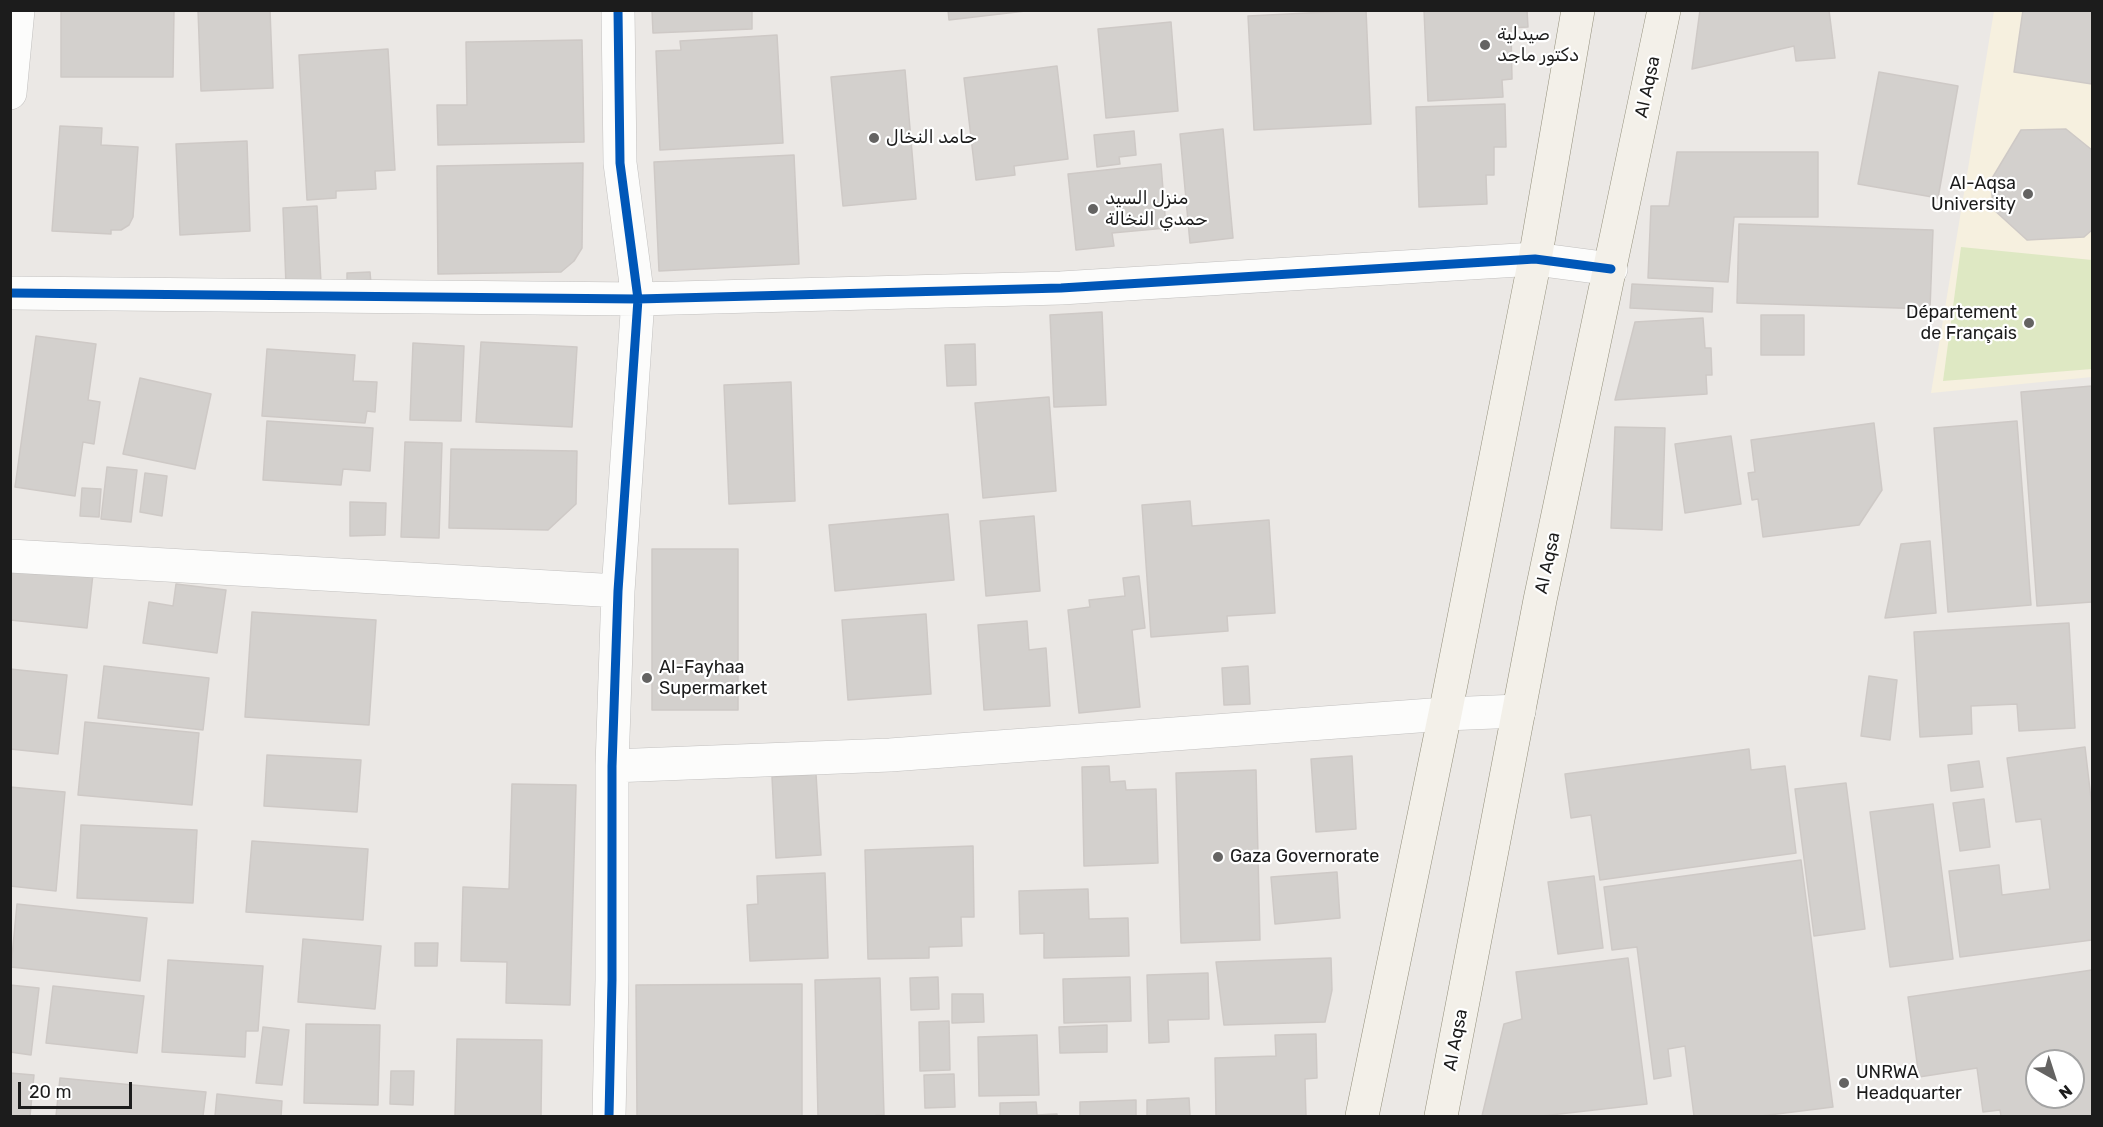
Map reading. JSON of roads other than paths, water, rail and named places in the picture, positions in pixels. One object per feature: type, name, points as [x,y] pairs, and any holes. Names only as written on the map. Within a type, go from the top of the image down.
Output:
[{"type":"main road","points":[[1362,1116],[1445,714],[1535,259],[1578,10]]},
{"type":"main road","name":"Al Aqsa","points":[[1441,1116],[1540,600],[1664,10]]},
{"type":"street","points":[[10,93],[18,10]]},
{"type":"street","points":[[609,1116],[612,980],[612,766],[618,591],[638,299],[620,163],[618,10]]},
{"type":"street","points":[[10,293],[638,299],[1061,288],[1535,259],[1611,269]]},
{"type":"street","points":[[10,556],[618,591]]},
{"type":"street","points":[[612,766],[890,754],[1445,714],[1519,711]]},
{"type":"place","name":"صيدلية دكتور ماجد","points":[[1485,45]]},
{"type":"place","name":"حامد النخال","points":[[874,138]]},
{"type":"place","name":"Al-Aqsa University","points":[[2028,194]]},
{"type":"place","name":"منزل السيد حمدي النخالة","points":[[1093,209]]},
{"type":"place","name":"Département de Français","points":[[2029,323]]},
{"type":"place","name":"Al-Fayhaa Supermarket","points":[[647,678]]},
{"type":"place","name":"Gaza Governorate","points":[[1218,857]]},
{"type":"place","name":"UNRWA Headquarter","points":[[1844,1083]]}]
